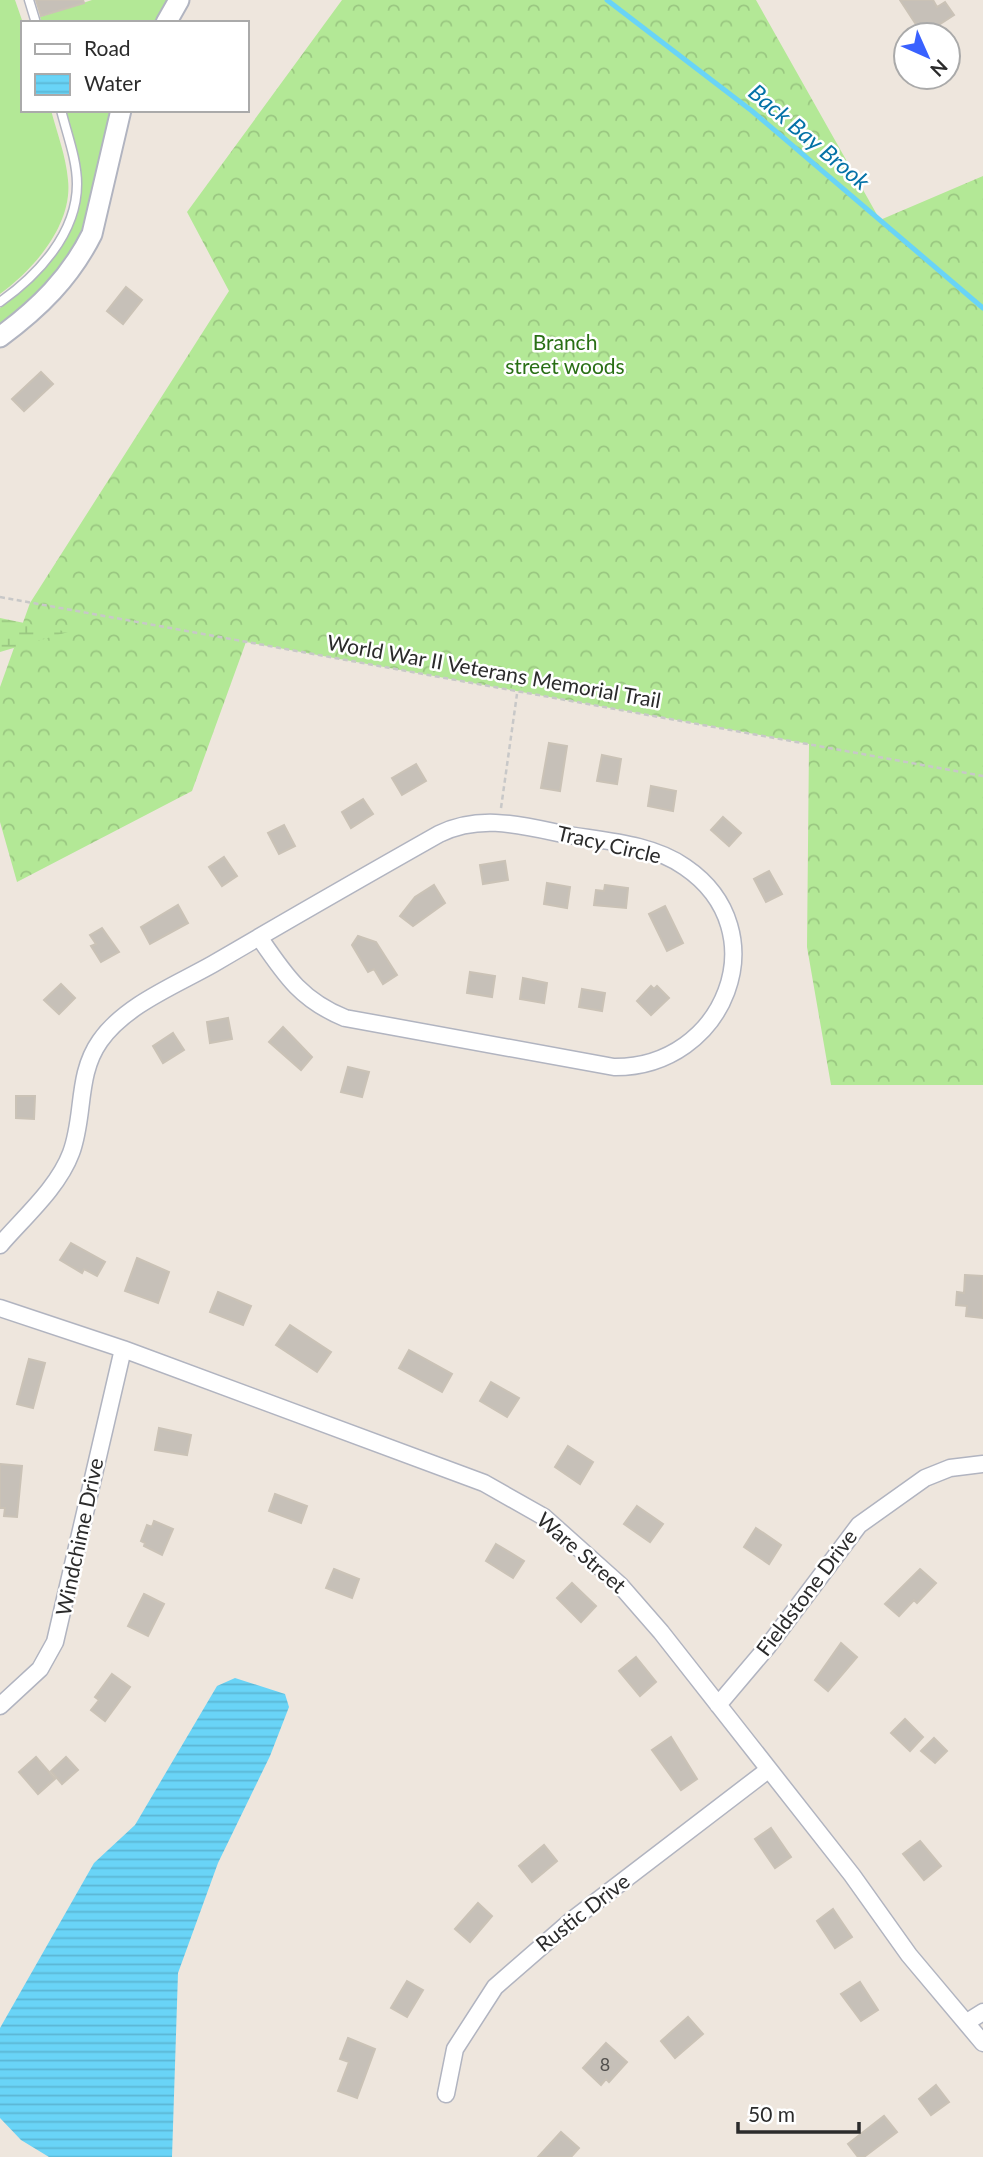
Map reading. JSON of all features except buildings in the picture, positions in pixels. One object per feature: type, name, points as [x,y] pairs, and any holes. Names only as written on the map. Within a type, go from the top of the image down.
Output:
[{"type":"street","points":[[167,21],[179,0]]},
{"type":"street","points":[[0,337],[52,293],[83,251],[92,234],[121,112]]},
{"type":"street","name":"Tracy Circle","points":[[0,1245],[64,1167],[74,1142],[86,1071],[99,1042],[110,1029],[136,1008],[259,937],[439,834],[469,822],[499,822],[660,854],[687,868],[704,883],[724,914],[732,958],[723,1002],[697,1038],[658,1061],[614,1067],[374,1025],[321,1008],[301,994],[259,937]]},
{"type":"street","name":"Ware Street","points":[[0,1308],[123,1349],[484,1483],[544,1517],[620,1585],[852,1875],[909,1955],[983,2043]]},
{"type":"street","name":"Windchime Drive","points":[[0,1706],[40,1669],[55,1642],[123,1349]]},
{"type":"street","name":"Fieldstone Drive","points":[[718,1705],[768,1646],[859,1525],[925,1478],[950,1468],[983,1464]]},
{"type":"street","name":"Rustic Drive","points":[[446,2094],[455,2049],[495,1987],[572,1920],[768,1770]]},
{"type":"street","points":[[967,2022],[983,2011]]},
{"type":"lane","points":[[29,0],[35,21]]},
{"type":"lane","points":[[0,302],[26,282],[49,257],[74,207],[77,182],[61,112]]},
{"type":"path","name":"World War II Veterans Memorial Trail","points":[[0,597],[517,694],[983,776]]},
{"type":"path","points":[[499,822],[517,694]]},
{"type":"green space","points":[[0,0],[15,0],[22,21],[21,112],[52,112],[63,153],[68,197],[57,230],[48,245],[25,272],[0,294]]},
{"type":"green space","points":[[92,0],[168,0],[157,21],[41,21],[40,17]]},
{"type":"green space","name":"Branch street woods","points":[[342,0],[756,0],[880,220],[983,176],[983,1085],[831,1085],[807,947],[809,744],[246,642],[192,791],[17,882],[0,822],[0,687],[30,603],[229,291],[187,212]]},
{"type":"green space","points":[[66,112],[115,112],[82,231],[52,279],[0,325],[0,308],[30,284],[68,236],[81,199],[77,154]]},
{"type":"green space","points":[[0,618],[68,632],[0,652]]},
{"type":"water","points":[[235,1678],[285,1694],[289,1707],[270,1756],[218,1863],[178,1973],[172,2157],[49,2157],[21,2140],[0,2118],[0,2028],[94,1863],[135,1825],[217,1686]]},
{"type":"waterway","name":"Back Bay Brook","points":[[607,0],[752,111],[983,308]]}]
